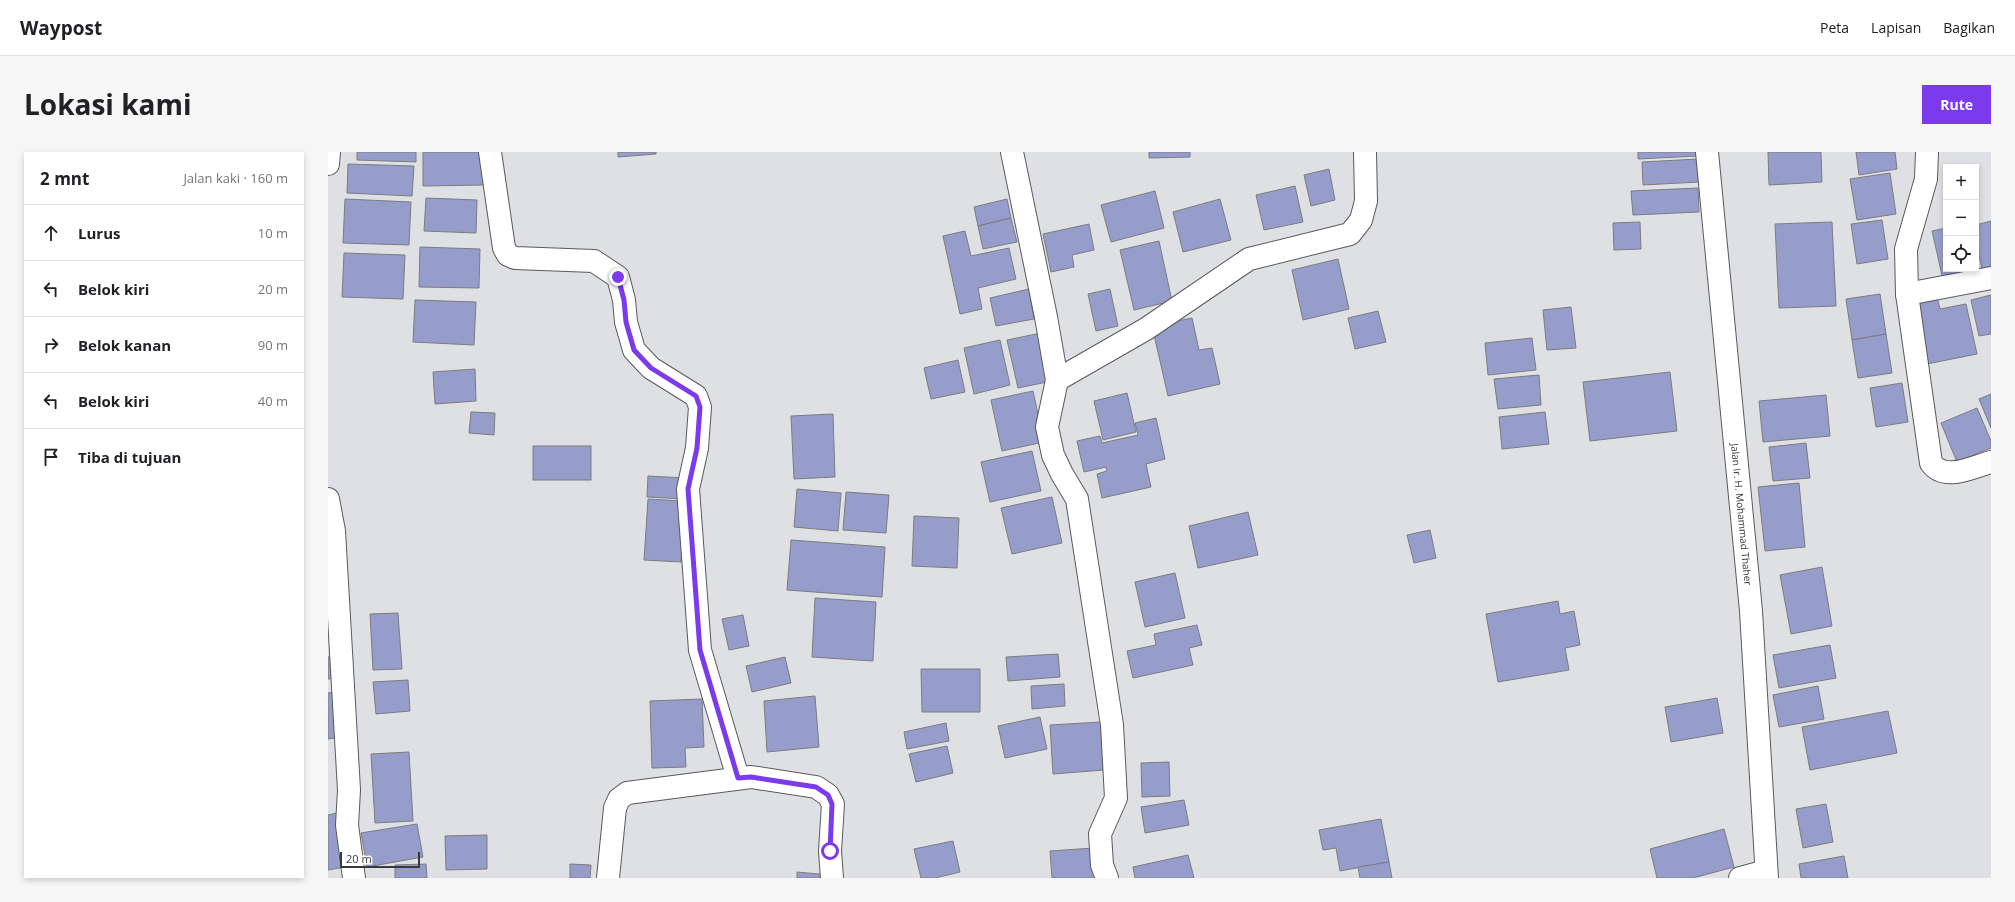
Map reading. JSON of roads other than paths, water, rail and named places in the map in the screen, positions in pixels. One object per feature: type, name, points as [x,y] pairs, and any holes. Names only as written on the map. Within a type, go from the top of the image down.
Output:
[{"type":"street","points":[[328,164],[329,152]]},
{"type":"street","points":[[490,152],[504,248],[508,255],[515,258],[594,261],[618,277],[624,300],[626,322],[634,350],[651,368],[696,396],[700,407],[697,448],[688,489],[700,650],[738,778]]},
{"type":"street","points":[[1012,152],[1046,317],[1057,380],[1047,427],[1053,455],[1077,499],[1112,725],[1116,798],[1100,834],[1102,865],[1107,878]]},
{"type":"street","points":[[1057,380],[1146,329],[1249,259],[1350,234],[1361,220],[1366,201],[1365,152]]},
{"type":"street","name":"Jalan Ir. H. Mohammad Thaher","points":[[1707,152],[1750,611],[1766,875]]},
{"type":"street","points":[[1927,152],[1926,179],[1906,249],[1907,294],[1930,463],[1935,469],[1941,472],[1951,473],[1991,462]]},
{"type":"street","points":[[1907,294],[1991,278]]},
{"type":"street","points":[[328,499],[334,531],[349,783],[346,825],[354,878]]},
{"type":"street","points":[[608,878],[615,808],[619,799],[627,793],[751,777],[816,787],[828,795],[832,804],[830,851],[832,878]]},
{"type":"street","points":[[1740,878],[1766,875]]}]
